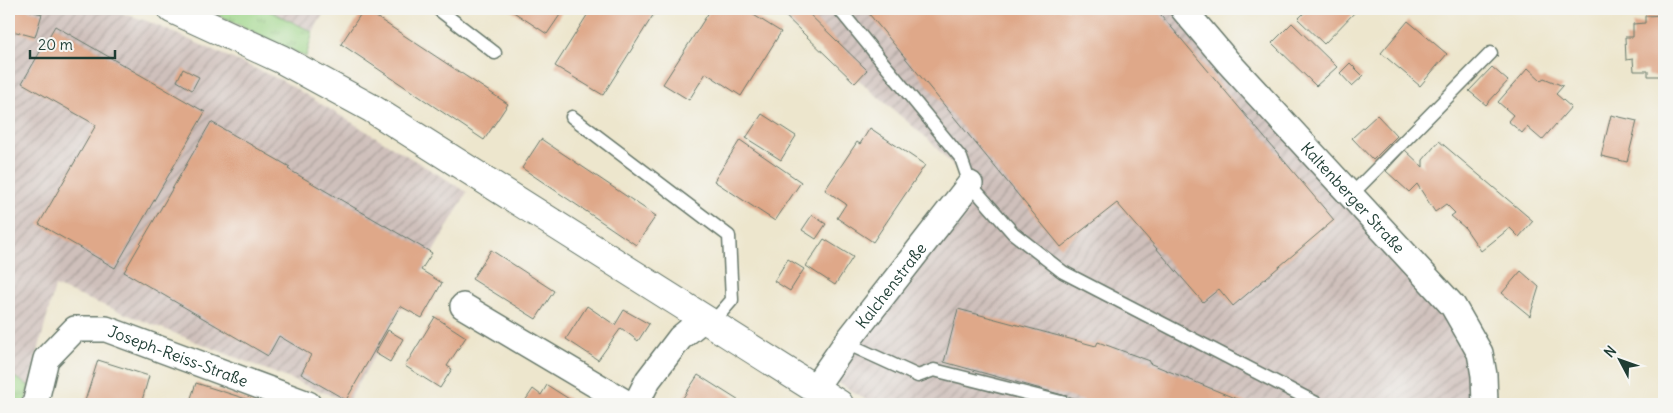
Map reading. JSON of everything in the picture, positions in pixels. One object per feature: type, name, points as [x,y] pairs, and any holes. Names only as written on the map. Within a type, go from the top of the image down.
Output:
[{"type":"main road","points":[[172,9],[281,59],[370,108],[839,404]]},
{"type":"street","name":"Kaltenberger Straße","points":[[1183,9],[1228,62],[1453,306],[1480,353],[1484,375],[1485,404]]},
{"type":"street","name":"Kalchenstraße","points":[[814,389],[846,343],[970,184]]},
{"type":"street","points":[[463,306],[628,404]]},
{"type":"street","points":[[636,404],[648,380],[680,338],[707,321]]},
{"type":"street","name":"Joseph-Reiss-Straße","points":[[35,404],[46,359],[75,329],[106,329],[308,404]]},
{"type":"lane","points":[[438,9],[495,53]]},
{"type":"lane","points":[[839,9],[961,158],[970,184],[1013,233],[1063,272],[1318,404]]},
{"type":"lane","points":[[1350,196],[1491,53]]},
{"type":"lane","points":[[572,117],[729,236],[732,300],[707,321]]},
{"type":"lane","points":[[846,343],[918,376],[934,370],[1070,404]]},
{"type":"shaded area","points":[[9,9],[109,9],[147,21],[283,81],[467,192],[348,402],[55,286],[29,386],[9,374]]},
{"type":"shaded area","points":[[265,9],[326,9],[313,32]]},
{"type":"shaded area","points":[[774,9],[1183,9],[1453,306],[1485,404],[873,404],[824,374],[970,184],[929,140]]},
{"type":"green space","points":[[206,9],[265,9],[313,32],[306,57]]},
{"type":"green space","points":[[9,374],[29,386],[25,404],[9,404]]},
{"type":"building","points":[[9,9],[24,9],[42,14],[35,37],[9,30]]},
{"type":"building","points":[[364,9],[508,104],[484,140],[341,44]]},
{"type":"building","points":[[509,9],[564,9],[547,34]]},
{"type":"building","points":[[591,9],[657,9],[603,95],[555,66]]},
{"type":"building","points":[[711,9],[744,9],[781,32],[741,96],[706,73],[689,100],[663,84]]},
{"type":"building","points":[[778,9],[804,9],[867,70],[855,83]]},
{"type":"building","points":[[865,9],[1156,9],[1334,220],[1233,306],[1219,289],[1203,302],[1117,203],[1061,247]]},
{"type":"building","points":[[1308,9],[1358,9],[1324,44],[1298,19]]},
{"type":"building","points":[[1664,15],[1664,76],[1648,76],[1648,71],[1634,71],[1633,59],[1626,60],[1625,37],[1633,37],[1633,24],[1645,23],[1645,16]]},
{"type":"building","points":[[1408,21],[1447,54],[1420,86],[1381,53]]},
{"type":"building","points":[[1292,23],[1337,67],[1316,86],[1272,43]]},
{"type":"building","points":[[55,26],[205,112],[115,268],[39,224],[96,125],[22,83]]},
{"type":"building","points":[[1350,63],[1363,76],[1352,86],[1340,73]]},
{"type":"building","points":[[1492,67],[1508,81],[1486,105],[1469,91]]},
{"type":"building","points":[[1528,68],[1541,80],[1544,78],[1563,86],[1556,94],[1571,107],[1542,140],[1527,127],[1522,133],[1508,121],[1513,115],[1498,102]]},
{"type":"building","points":[[183,69],[199,77],[192,90],[177,81]]},
{"type":"building","points":[[762,114],[796,136],[781,160],[746,138]]},
{"type":"building","points":[[1377,115],[1397,136],[1373,160],[1352,138]]},
{"type":"building","points":[[1611,115],[1637,121],[1627,162],[1601,156]]},
{"type":"building","points":[[211,122],[290,167],[288,169],[432,253],[421,270],[442,283],[422,318],[400,306],[346,400],[301,374],[311,355],[279,336],[268,356],[124,272]]},
{"type":"building","points":[[870,128],[925,165],[873,242],[837,218],[846,204],[825,190],[857,142],[860,144]]},
{"type":"building","points":[[541,139],[656,216],[636,245],[522,168]]},
{"type":"building","points":[[740,140],[801,182],[775,221],[714,181]]},
{"type":"building","points":[[1439,141],[1533,221],[1519,237],[1510,228],[1481,251],[1465,228],[1451,216],[1455,213],[1446,204],[1435,212],[1417,184],[1409,192],[1386,171],[1405,150],[1423,167],[1423,160]]},
{"type":"building","points":[[812,215],[826,224],[816,239],[802,230]]},
{"type":"building","points":[[824,239],[853,257],[835,285],[806,266]]},
{"type":"building","points":[[491,250],[554,291],[536,319],[472,279]]},
{"type":"building","points":[[788,259],[804,269],[790,291],[774,281]]},
{"type":"building","points":[[1521,271],[1539,287],[1530,316],[1502,293]]},
{"type":"building","points":[[587,306],[615,325],[624,310],[649,324],[638,341],[621,328],[598,360],[566,339]]},
{"type":"building","points":[[958,309],[1096,346],[1098,342],[1150,361],[1149,363],[1249,404],[1095,404],[944,362]]},
{"type":"building","points":[[435,317],[466,337],[447,366],[452,369],[440,388],[405,366]]},
{"type":"building","points":[[388,330],[403,339],[390,362],[375,353]]},
{"type":"building","points":[[98,360],[149,376],[141,404],[84,404]]},
{"type":"building","points":[[698,375],[744,404],[679,404]]},
{"type":"building","points":[[196,383],[262,404],[189,404]]},
{"type":"building","points":[[547,385],[577,404],[530,404],[525,401],[533,389],[541,395]]}]
